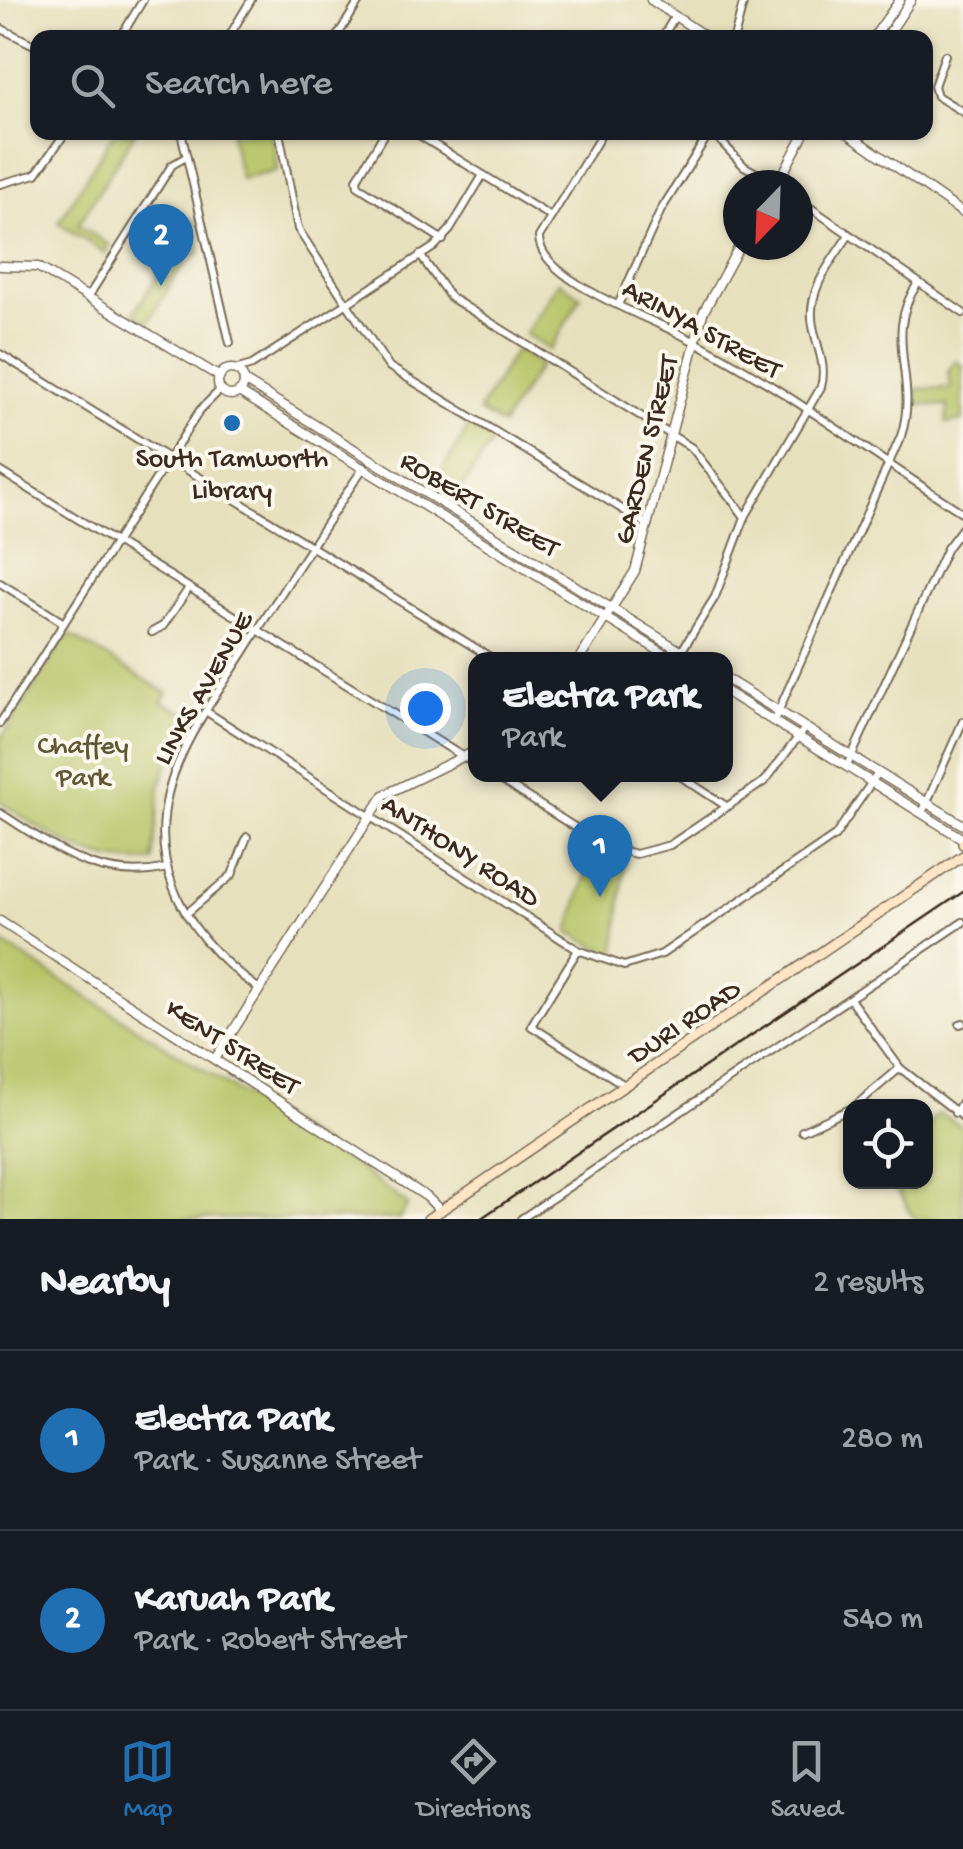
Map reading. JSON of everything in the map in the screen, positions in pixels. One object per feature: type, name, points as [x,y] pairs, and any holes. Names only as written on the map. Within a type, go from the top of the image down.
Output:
[{"type":"main road","name":"DURI ROAD","points":[[428,1219],[963,856]]},
{"type":"street","points":[[126,30],[143,0]]},
{"type":"street","points":[[233,30],[251,0]]},
{"type":"street","points":[[341,30],[360,0]]},
{"type":"street","points":[[651,0],[696,30]]},
{"type":"street","points":[[736,30],[744,0]]},
{"type":"street","points":[[879,30],[902,2]]},
{"type":"street","points":[[890,30],[902,2]]},
{"type":"street","points":[[667,30],[675,16]]},
{"type":"street","points":[[0,28],[30,43]]},
{"type":"street","points":[[945,55],[934,86],[938,96],[963,112]]},
{"type":"street","points":[[0,184],[36,174],[60,140]]},
{"type":"street","points":[[183,140],[230,343]]},
{"type":"street","points":[[281,140],[298,229],[388,366],[648,525]]},
{"type":"street","points":[[379,140],[359,174],[358,186],[442,240]]},
{"type":"street","points":[[427,140],[551,216],[598,140]]},
{"type":"street","points":[[618,305],[661,210],[706,140]]},
{"type":"street","points":[[719,140],[751,170]]},
{"type":"street","points":[[786,170],[801,140]]},
{"type":"street","points":[[858,140],[963,213]]},
{"type":"street","points":[[88,297],[172,165],[186,157]]},
{"type":"street","points":[[220,376],[252,366],[442,240],[484,175]]},
{"type":"street","points":[[813,209],[963,314]]},
{"type":"street","name":"ARINYA STREET","points":[[551,216],[538,238],[544,253],[578,284],[695,342],[963,513]]},
{"type":"street","points":[[680,652],[715,597],[745,517],[821,387],[824,368],[812,325],[812,300],[849,234]]},
{"type":"street","points":[[420,255],[450,297],[692,448],[745,517]]},
{"type":"street","name":"GARDEN STREET","points":[[584,652],[635,571],[695,342],[710,296],[731,260]]},
{"type":"street","points":[[0,266],[38,267],[220,376]]},
{"type":"street","points":[[776,716],[889,466],[908,401],[900,322],[918,282]]},
{"type":"street","points":[[0,354],[483,652]]},
{"type":"street","points":[[220,389],[227,394],[239,392],[252,366]]},
{"type":"street","points":[[235,370],[244,381]]},
{"type":"street","points":[[220,376],[220,389]]},
{"type":"street","name":"ROBERT STREET","points":[[244,381],[606,618],[668,652]]},
{"type":"street","points":[[0,723],[208,398],[220,389]]},
{"type":"street","name":"ROBERT STREET","points":[[239,392],[612,608],[670,652]]},
{"type":"street","name":"LINKS AVENUE","points":[[259,990],[211,952],[186,914],[167,868],[165,823],[172,781],[207,712],[366,464]]},
{"type":"street","points":[[0,471],[468,760]]},
{"type":"street","points":[[847,766],[946,548],[963,527]]},
{"type":"street","points":[[0,583],[64,624]]},
{"type":"street","points":[[152,632],[163,626],[188,588]]},
{"type":"street","points":[[733,684],[800,737],[963,842]]},
{"type":"street","points":[[733,695],[805,728],[963,825]]},
{"type":"street","name":"ANTHONY ROAD","points":[[207,712],[578,950],[624,966],[662,954],[835,836],[878,773]]},
{"type":"street","points":[[922,813],[963,721]]},
{"type":"street","points":[[504,782],[596,841],[626,854],[660,850],[765,781],[805,728]]},
{"type":"street","points":[[215,1059],[388,791],[468,754]]},
{"type":"street","points":[[689,782],[726,806]]},
{"type":"street","points":[[0,813],[90,867],[129,874],[167,868]]},
{"type":"street","points":[[186,914],[232,874],[247,837]]},
{"type":"street","name":"KENT STREET","points":[[0,921],[428,1197],[440,1210]]},
{"type":"street","points":[[522,1219],[963,922]]},
{"type":"street","points":[[578,950],[531,1026],[626,1086]]},
{"type":"street","points":[[850,999],[900,1068],[959,1115],[963,1100]]},
{"type":"street","points":[[864,1099],[900,1068]]},
{"type":"street","points":[[802,1131],[843,1113]]},
{"type":"green space","points":[[109,140],[131,140],[78,225],[109,245],[105,253],[58,223]]},
{"type":"green space","points":[[232,140],[274,140],[277,171],[241,179]]},
{"type":"green space","points":[[194,220],[201,253],[187,258],[148,323],[133,314]]},
{"type":"green space","points":[[559,281],[581,297],[550,350],[525,334]]},
{"type":"green space","points":[[516,349],[540,365],[502,425],[479,411]]},
{"type":"green space","points":[[956,361],[963,366],[963,421],[946,423],[948,406],[917,404],[917,389],[951,388],[949,370]]},
{"type":"green space","points":[[469,426],[493,441],[454,500],[432,487]]},
{"type":"green space","name":"Chaffey Park","points":[[68,634],[167,693],[162,702],[194,717],[171,753],[160,786],[153,861],[130,862],[90,854],[54,837],[0,802],[0,740]]},
{"type":"green space","points":[[593,851],[625,862],[615,956],[569,932]]},
{"type":"green space","points":[[0,942],[356,1166],[408,1205],[399,1219],[0,1219]]},
{"type":"green space","points":[[938,1113],[963,1127],[963,1219],[915,1219],[896,1189],[933,1189],[933,1120]]},
{"type":"railway","points":[[480,1219],[963,892]]},
{"type":"place","name":"Karuah Park","points":[[161,286]]},
{"type":"place","name":"South Tamworth Library","points":[[232,423]]},
{"type":"place","name":"Electra Park","points":[[600,897]]}]
